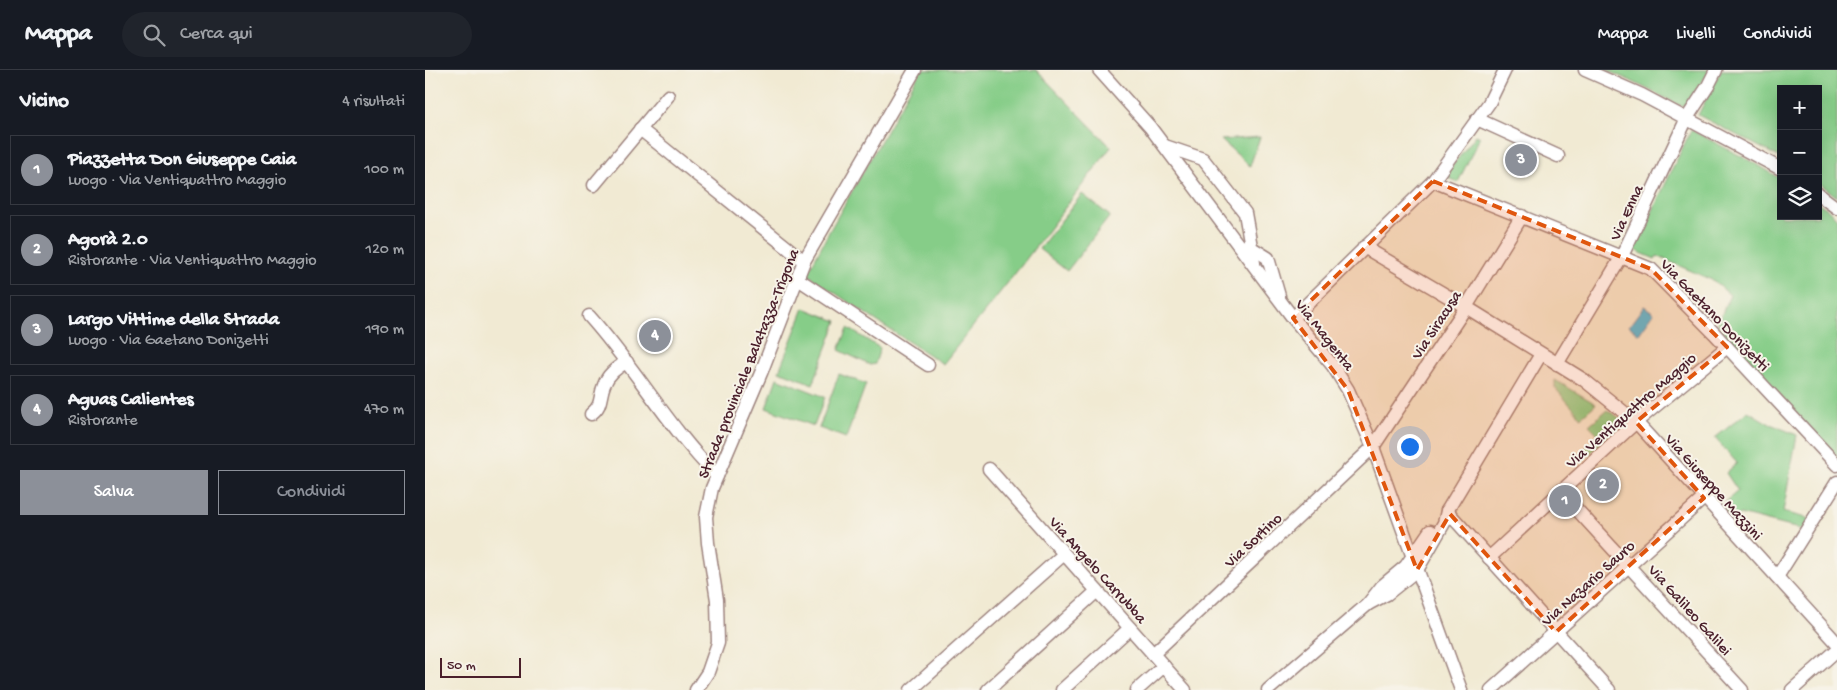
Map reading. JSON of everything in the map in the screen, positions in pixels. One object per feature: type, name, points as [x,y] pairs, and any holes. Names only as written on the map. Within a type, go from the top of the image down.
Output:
[{"type":"street","name":"Strada provinciale Balatazza-Trigona","points":[[696,690],[708,672],[719,643],[717,608],[706,517],[717,476],[761,373],[804,262],[915,70]]},
{"type":"street","name":"Via Magenta","points":[[1099,70],[1165,146],[1280,301],[1333,366],[1343,382],[1373,447],[1461,690]]},
{"type":"street","points":[[1293,318],[1364,246],[1433,181],[1489,103],[1505,70]]},
{"type":"street","points":[[1585,70],[1642,95],[1777,167]]},
{"type":"street","name":"Via Enna","points":[[1557,364],[1622,256],[1687,118],[1716,70]]},
{"type":"street","points":[[594,185],[668,96]]},
{"type":"street","points":[[1477,120],[1558,156]]},
{"type":"street","points":[[640,129],[804,262]]},
{"type":"street","points":[[1165,146],[1203,159],[1245,213],[1255,268]]},
{"type":"street","name":"Via Gaetano Donizetti","points":[[1433,181],[1651,269],[1837,465]]},
{"type":"street","points":[[1822,197],[1837,208]]},
{"type":"street","name":"Via Siracusa","points":[[1373,447],[1466,307],[1522,216]]},
{"type":"street","points":[[1229,233],[1268,258],[1280,301]]},
{"type":"street","name":"Via Giuseppe Mazzini","points":[[1364,246],[1584,380],[1635,422],[1837,643]]},
{"type":"street","points":[[798,279],[928,365]]},
{"type":"street","points":[[589,316],[609,338],[683,439],[717,476]]},
{"type":"street","name":"Via Ventiquattro Maggio","points":[[1489,558],[1635,422],[1727,347]]},
{"type":"street","points":[[1268,690],[1368,604],[1382,586],[1406,566],[1415,564],[1439,517],[1447,511],[1541,354]]},
{"type":"street","points":[[591,414],[597,410],[602,398],[603,387],[608,377],[618,367],[627,362]]},
{"type":"street","name":"Via Sortino","points":[[1153,654],[1373,447]]},
{"type":"street","name":"Via Angelo Carrubba","points":[[989,470],[1185,690]]},
{"type":"street","points":[[1777,577],[1837,482]]},
{"type":"street","name":"Via Galileo Galilei","points":[[1560,491],[1742,690]]},
{"type":"street","name":"Via Nazario Sauro","points":[[1491,690],[1704,498]]},
{"type":"street","points":[[1447,511],[1609,690]]},
{"type":"street","points":[[911,690],[1064,554]]},
{"type":"street","points":[[988,690],[1097,591]]},
{"type":"street","points":[[1062,690],[1130,628]]},
{"type":"street","points":[[1792,690],[1837,650]]},
{"type":"street","points":[[1137,690],[1164,666]]},
{"type":"street","points":[[1455,673],[1470,690]]},
{"type":"highlighted area","points":[[1433,181],[1651,269],[1727,347],[1636,422],[1704,498],[1556,632],[1450,514],[1417,570],[1348,390],[1293,318]]},
{"type":"green space","points":[[921,70],[1036,70],[1111,147],[1021,266],[943,364],[807,274]]},
{"type":"green space","points":[[1605,70],[1711,70],[1683,107]]},
{"type":"green space","points":[[1721,70],[1837,70],[1837,197],[1822,185],[1822,85],[1777,85],[1777,156],[1698,115]]},
{"type":"green space","points":[[1691,130],[1777,177],[1777,220],[1822,220],[1822,205],[1828,209],[1837,219],[1837,457],[1740,354],[1718,323],[1730,295],[1714,281],[1657,256],[1655,259],[1634,250]]},
{"type":"green space","points":[[1476,135],[1480,137],[1458,182],[1449,178],[1449,170]]},
{"type":"green space","points":[[1260,137],[1250,166],[1221,140]]},
{"type":"green space","points":[[1082,194],[1110,216],[1067,271],[1039,249]]},
{"type":"green space","points":[[804,308],[837,321],[813,384],[779,371]]},
{"type":"green space","points":[[848,328],[880,348],[875,364],[870,365],[839,350]]},
{"type":"green space","points":[[839,374],[866,384],[846,438],[819,428]]},
{"type":"green space","points":[[777,378],[825,397],[814,426],[766,408]]},
{"type":"green space","points":[[1555,380],[1596,404],[1581,417],[1555,388]]},
{"type":"green space","points":[[1607,410],[1624,422],[1580,463],[1575,458],[1599,435],[1589,425]]},
{"type":"green space","points":[[1748,411],[1768,423],[1797,435],[1783,512],[1810,519],[1803,530],[1740,514],[1732,521],[1720,506],[1738,491],[1726,473],[1737,463],[1715,438]]},
{"type":"water","points":[[1644,306],[1654,313],[1639,334],[1629,326]]},
{"type":"place","name":"Largo Vittime della Strada","points":[[1521,160]]},
{"type":"place","name":"Aguas Calientes","points":[[655,336]]},
{"type":"place","name":"Agorà 2.0","points":[[1603,485]]},
{"type":"place","name":"Piazzetta Don Giuseppe Caia","points":[[1565,501]]}]
